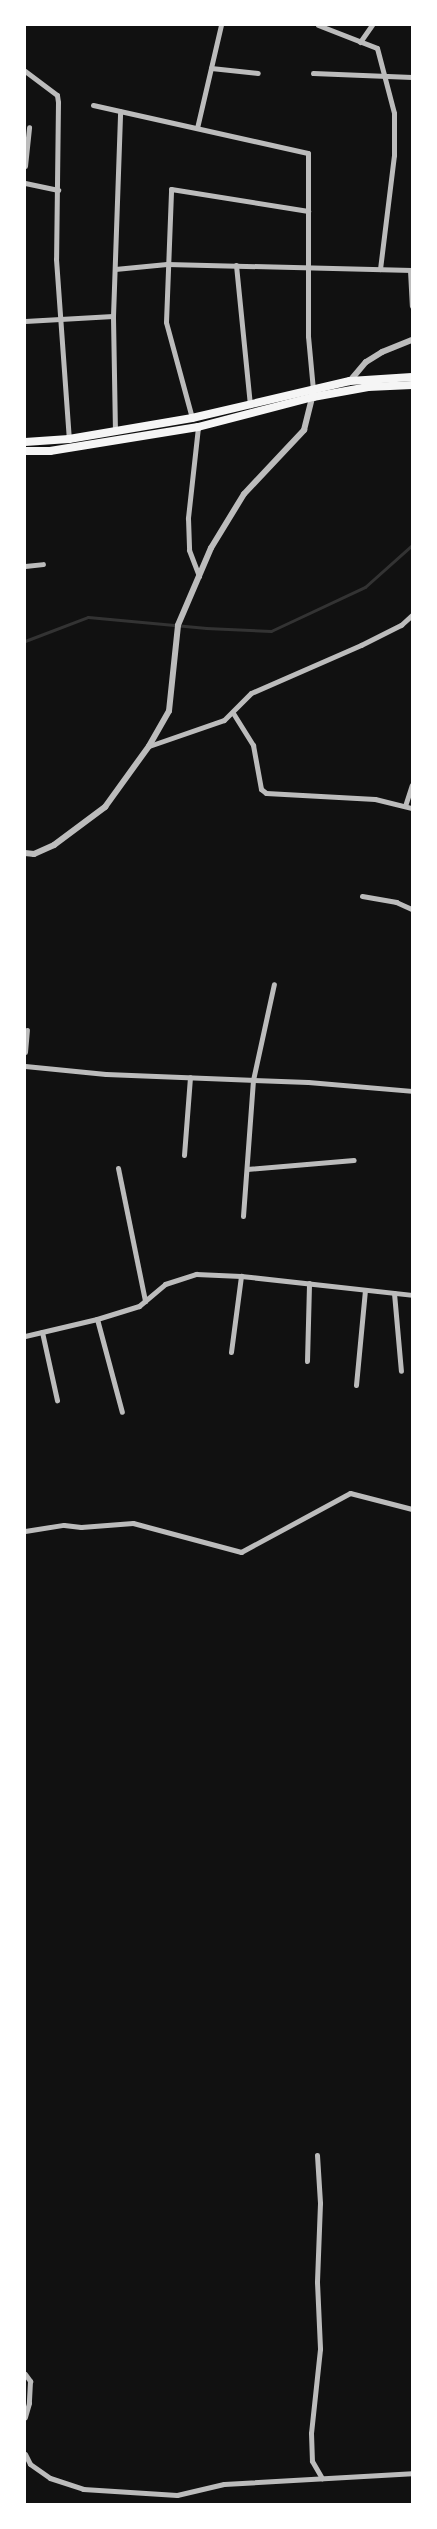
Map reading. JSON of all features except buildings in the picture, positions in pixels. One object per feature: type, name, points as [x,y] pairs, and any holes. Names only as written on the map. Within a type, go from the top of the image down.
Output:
[{"type":"main road","points":[[25,451],[59,450],[198,427],[313,394],[350,381],[412,377]]},
{"type":"main road","points":[[25,442],[69,439],[115,432],[192,418],[250,404],[313,394],[337,393],[368,387],[412,385]]},
{"type":"street","points":[[197,128],[221,25]]},
{"type":"street","points":[[318,25],[377,48],[394,114],[394,155],[380,269]]},
{"type":"street","points":[[360,42],[372,25]]},
{"type":"street","points":[[211,68],[258,73]]},
{"type":"street","points":[[25,71],[57,95],[58,190],[56,258],[69,439]]},
{"type":"street","points":[[313,73],[412,77]]},
{"type":"street","points":[[25,853],[34,854],[54,845],[105,807],[149,746],[170,711],[178,625],[211,548],[244,494],[304,430],[313,394],[308,336],[308,153],[93,105]]},
{"type":"street","points":[[115,432],[113,316],[120,111]]},
{"type":"street","points":[[25,166],[29,127]]},
{"type":"street","points":[[25,184],[58,190]]},
{"type":"street","points":[[192,418],[166,322],[171,189],[308,211]]},
{"type":"street","points":[[115,269],[167,264],[411,270],[412,306]]},
{"type":"street","points":[[236,265],[250,404]]},
{"type":"street","points":[[25,321],[113,316]]},
{"type":"street","points":[[337,393],[366,362],[382,352],[412,340]]},
{"type":"street","points":[[198,427],[188,518],[189,550],[199,576]]},
{"type":"street","points":[[25,566],[43,564]]},
{"type":"street","points":[[149,746],[224,720],[251,693],[361,645],[401,625],[412,615]]},
{"type":"street","points":[[233,713],[253,745],[261,788],[266,793],[375,799],[412,808]]},
{"type":"street","points":[[405,806],[412,785]]},
{"type":"street","points":[[362,896],[396,902],[412,909]]},
{"type":"street","points":[[243,1216],[253,1080],[274,984]]},
{"type":"street","points":[[25,1052],[27,1030]]},
{"type":"street","points":[[25,1066],[106,1074],[253,1080],[412,1090]]},
{"type":"street","points":[[184,1155],[190,1077]]},
{"type":"street","points":[[247,1169],[354,1160]]},
{"type":"street","points":[[118,1168],[145,1301]]},
{"type":"street","points":[[25,1336],[98,1320],[139,1306],[165,1284],[196,1274],[241,1276],[412,1295]]},
{"type":"street","points":[[231,1352],[241,1276]]},
{"type":"street","points":[[307,1361],[309,1284]]},
{"type":"street","points":[[356,1385],[365,1290]]},
{"type":"street","points":[[394,1293],[401,1371]]},
{"type":"street","points":[[98,1320],[122,1412]]},
{"type":"street","points":[[42,1332],[57,1400]]},
{"type":"street","points":[[25,1532],[64,1524],[81,1527],[133,1524],[241,1552],[350,1493],[412,1509]]},
{"type":"street","points":[[317,2154],[320,2203],[317,2282],[320,2349],[311,2433],[312,2461],[322,2478]]},
{"type":"street","points":[[25,2374],[30,2382],[29,2403],[25,2417]]},
{"type":"street","points":[[25,2454],[30,2464],[50,2478],[83,2489],[177,2496],[224,2484],[412,2473]]},
{"type":"waterway","points":[[25,641],[88,617],[206,628],[271,631],[365,587],[412,545]]}]
